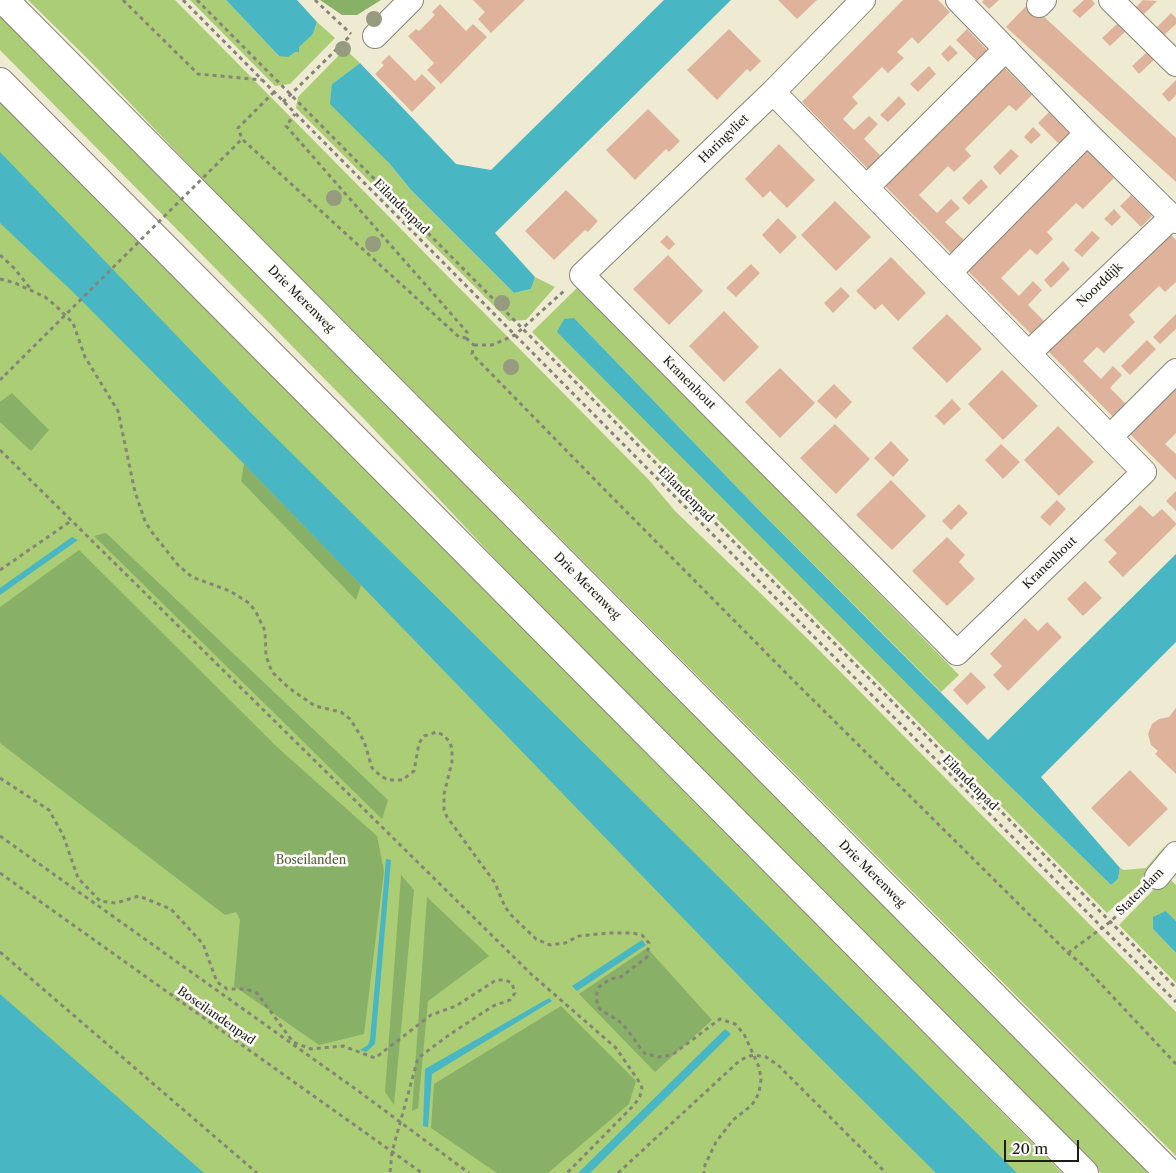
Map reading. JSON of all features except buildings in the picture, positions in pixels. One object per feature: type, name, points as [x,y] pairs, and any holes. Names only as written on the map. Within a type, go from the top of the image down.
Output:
[{"type":"highway","name":"Drie Merenweg","points":[[4,0],[1169,1173]]},
{"type":"highway","points":[[0,82],[1084,1173]]},
{"type":"street","name":"Haringvliet","points":[[582,275],[773,92],[863,0]]},
{"type":"street","name":"Noorddijk","points":[[958,0],[1174,219],[1029,353]]},
{"type":"street","points":[[1111,0],[1176,64]]},
{"type":"street","points":[[366,32],[408,1]]},
{"type":"street","points":[[866,187],[1006,49]]},
{"type":"street","name":"Kranenhout","points":[[582,275],[957,653],[1144,472],[773,92]]},
{"type":"street","points":[[950,272],[1088,133]]},
{"type":"street","points":[[1110,437],[1176,371]]},
{"type":"street","name":"Statendam","points":[[1157,877],[1176,854]]},
{"type":"path","points":[[123,0],[198,74],[262,80]]},
{"type":"path","name":"Eilandenpad","points":[[183,0],[1176,1002]]},
{"type":"path","points":[[197,0],[1176,988]]},
{"type":"path","points":[[315,0],[351,34]]},
{"type":"path","points":[[283,102],[351,34],[366,32]]},
{"type":"path","points":[[274,92],[238,128],[242,140],[459,337],[466,338],[474,345],[492,345],[515,335],[582,275]]},
{"type":"path","points":[[295,114],[286,126],[467,332],[466,338]]},
{"type":"path","points":[[0,380],[242,140]]},
{"type":"path","points":[[0,255],[14,268],[31,290]]},
{"type":"path","points":[[0,279],[31,290],[56,306],[73,323],[85,357],[118,412],[135,492],[145,521],[178,565],[192,577],[230,591],[249,603],[256,612],[265,631],[266,656],[272,672],[289,688],[315,706],[341,712],[350,719],[364,742],[372,768],[382,777],[389,780],[402,780],[414,771],[418,744],[424,736],[437,732],[449,741],[452,748],[452,762],[444,794],[444,810],[447,817],[495,883],[505,907],[536,939],[550,945],[565,943],[579,936],[632,933],[642,935],[649,942],[647,957],[622,977],[610,979],[599,987],[596,996],[598,1007],[619,1021],[644,1053],[658,1058],[672,1054],[720,1019],[735,1024],[744,1034],[759,1067],[761,1079],[759,1094],[752,1105],[733,1120],[716,1142],[707,1160],[704,1173]]},
{"type":"path","points":[[474,345],[472,354],[602,488],[1068,953],[1084,966],[1176,1064]]},
{"type":"path","points":[[0,450],[531,974],[616,1048],[640,1083],[642,1088],[640,1096],[635,1104],[567,1173]]},
{"type":"path","points":[[0,570],[71,521]]},
{"type":"path","points":[[0,778],[50,810],[63,835],[78,878],[100,901],[116,903],[139,896],[171,909],[203,944],[217,982],[227,989],[246,989],[257,993],[293,1042],[311,1049],[342,1046],[375,1058],[431,1015],[456,1006],[496,980],[505,980],[512,983],[514,993],[510,1000],[493,1006],[418,1058],[392,1152],[390,1173]]},
{"type":"path","points":[[0,836],[400,1122],[468,1173]]},
{"type":"path","name":"Boseilandenpad","points":[[0,872],[422,1173]]},
{"type":"path","name":"Statendam","points":[[1068,953],[1110,922],[1157,877]]},
{"type":"path","points":[[0,952],[257,1173]]},
{"type":"path","points":[[618,1173],[736,1063],[754,1055],[766,1058],[779,1066],[886,1173]]},
{"type":"green space","points":[[28,0],[175,0],[649,480],[675,511],[813,644],[1176,1012],[1176,1156],[209,186],[88,59]]},
{"type":"green space","points":[[190,0],[226,0],[279,56],[313,34],[317,22],[335,38],[290,84],[275,86]]},
{"type":"green space","points":[[320,0],[381,0],[357,15],[342,15]]},
{"type":"green space","points":[[0,14],[1149,1173],[1101,1173],[615,687],[366,421],[0,50]]},
{"type":"green space","points":[[345,49],[360,63],[332,84],[389,163],[411,190],[514,293],[531,289],[535,277],[555,287],[526,320],[509,321],[296,108],[298,97]]},
{"type":"green space","name":"Boseilanden","points":[[0,96],[290,389],[1062,1173],[0,1173]]},
{"type":"green space","points":[[578,287],[959,675],[941,692],[755,506],[574,318],[978,755],[1111,885],[1118,879],[1120,868],[1124,870],[1146,868],[1164,847],[1169,853],[1140,884],[1107,913],[532,332]]},
{"type":"green space","points":[[12,393],[49,430],[31,451],[0,422],[0,402]]},
{"type":"green space","points":[[244,464],[361,585],[356,600],[241,481]]},
{"type":"green space","points":[[106,533],[388,800],[382,819],[94,536]]},
{"type":"green space","points":[[79,550],[277,747],[377,836],[384,871],[364,1034],[319,1045],[234,986],[240,920],[236,912],[225,915],[0,743],[0,607]]},
{"type":"green space","points":[[401,875],[414,890],[394,1105],[385,1092]]},
{"type":"green space","points":[[1169,878],[1176,885],[1176,921],[1166,911],[1153,929],[1176,953],[1176,983],[1119,925],[1163,880]]},
{"type":"green space","points":[[427,897],[489,956],[428,1001],[418,1108],[412,1111]]},
{"type":"green space","points":[[647,948],[712,1020],[655,1072],[579,994]]},
{"type":"green space","points":[[561,1006],[636,1081],[629,1104],[548,1173],[497,1173],[431,1128],[434,1084]]},
{"type":"water","points":[[226,0],[297,0],[317,22],[313,34],[299,47],[299,52],[295,52],[288,57],[279,56]]},
{"type":"water","points":[[664,0],[731,0],[495,233],[535,277],[531,289],[514,293],[411,190],[389,163],[330,104],[332,84],[360,63],[456,164],[491,170]]},
{"type":"water","points":[[0,152],[251,413],[1017,1173],[936,1173],[767,1005],[244,464],[75,294],[0,223]]},
{"type":"water","points":[[574,318],[755,506],[988,740],[1176,554],[1176,642],[1041,777],[1120,868],[1118,879],[1111,885],[978,755],[557,332],[564,319]]},
{"type":"water","points":[[72,537],[78,540],[0,595],[0,588]]},
{"type":"water","points":[[386,859],[391,860],[375,1044],[366,1052],[360,1050],[368,1045],[370,1040]]},
{"type":"water","points":[[1166,911],[1176,921],[1176,953],[1153,929],[1153,917]]},
{"type":"water","points":[[642,940],[646,945],[577,991],[572,986]]},
{"type":"water","points":[[0,994],[204,1173],[0,1173]]},
{"type":"water","points":[[549,998],[552,1001],[432,1074],[428,1127],[423,1126],[425,1069]]},
{"type":"water","points":[[725,1029],[731,1034],[590,1173],[578,1173]]}]
